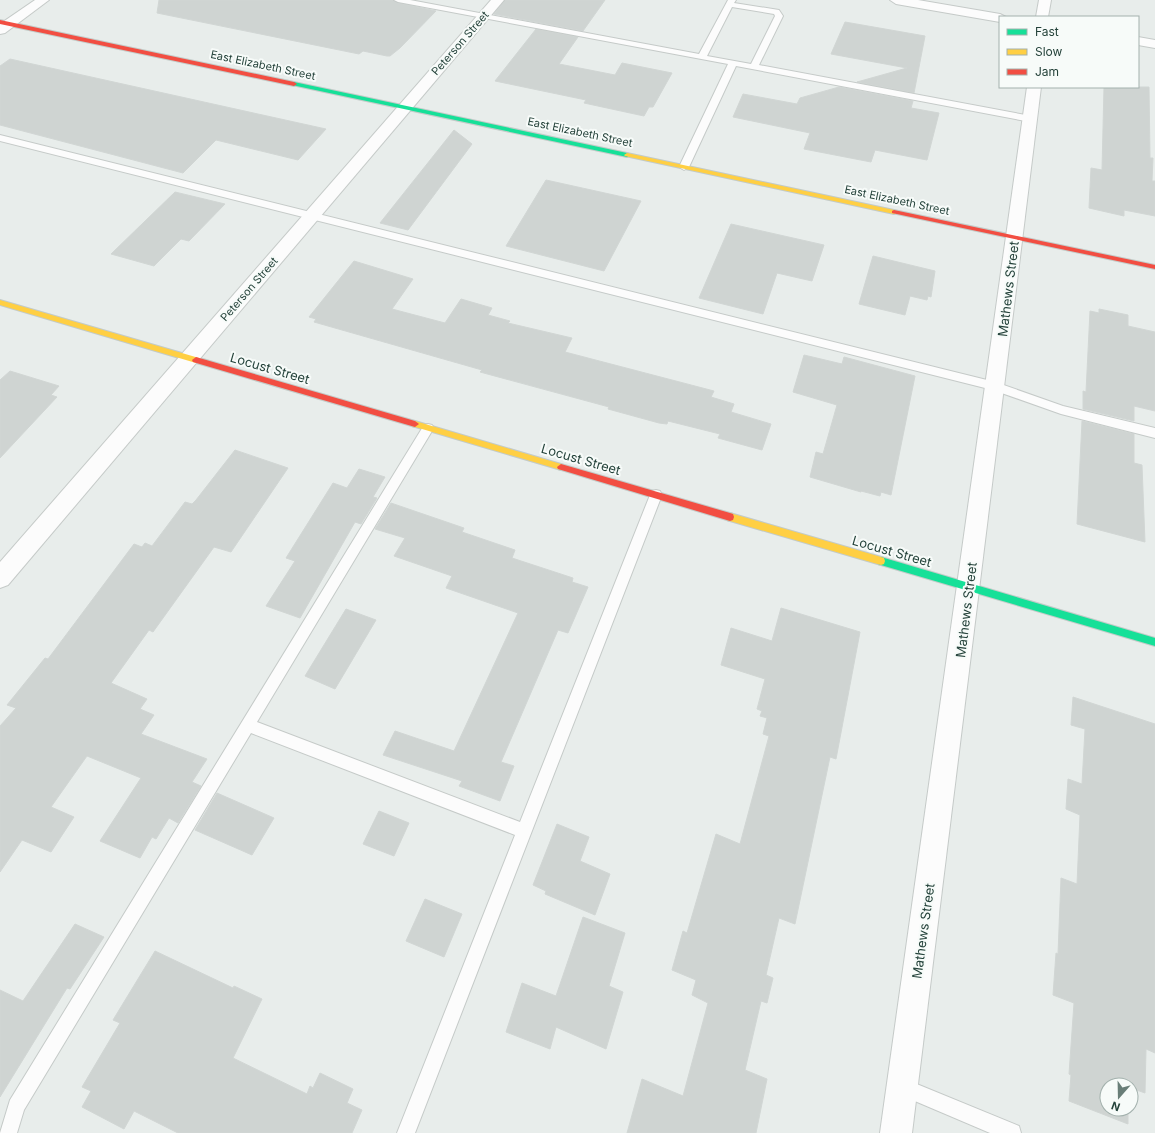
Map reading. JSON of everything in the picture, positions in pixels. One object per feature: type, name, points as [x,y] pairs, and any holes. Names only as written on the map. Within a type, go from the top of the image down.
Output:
[{"type":"street","points":[[3,25],[43,0]]},
{"type":"street","name":"Peterson Street","points":[[0,578],[498,0]]},
{"type":"street","points":[[896,0],[999,18]]},
{"type":"street","points":[[1042,16],[1045,0]]},
{"type":"street","name":"East Elizabeth Street","points":[[3,25],[405,107],[1155,267]]},
{"type":"street","points":[[1139,41],[1155,44]]},
{"type":"street","name":"Mathews Street","points":[[896,1133],[1034,88]]},
{"type":"street","name":"Locust Street","points":[[0,302],[1155,642]]},
{"type":"lane","points":[[398,0],[1031,119]]},
{"type":"lane","points":[[702,57],[731,2],[776,12],[779,16],[754,67]]},
{"type":"lane","points":[[684,167],[733,63]]},
{"type":"lane","points":[[0,138],[995,386],[1061,410],[1155,433]]},
{"type":"lane","points":[[8,1133],[16,1106],[428,428]]},
{"type":"lane","points":[[406,1133],[656,495]]},
{"type":"lane","points":[[248,725],[524,831]]},
{"type":"lane","points":[[902,1087],[1012,1133]]},
{"type":"building","points":[[159,0],[393,0],[398,3],[436,11],[400,48],[390,56],[387,56],[363,51],[359,54],[157,13]]},
{"type":"building","points":[[505,0],[605,0],[583,31],[494,14]]},
{"type":"building","points":[[845,22],[925,36],[914,93],[857,82],[907,68],[831,54]]},
{"type":"building","points":[[536,29],[578,37],[559,64],[615,75],[622,63],[672,73],[653,107],[649,107],[644,116],[584,103],[586,100],[495,81]]},
{"type":"building","points":[[10,59],[326,129],[298,160],[216,140],[183,173],[0,125],[0,66]]},
{"type":"building","points":[[839,87],[913,101],[911,108],[939,113],[927,160],[875,150],[871,162],[804,149],[810,133],[733,117],[743,94],[797,104],[800,98]]},
{"type":"building","points":[[1149,87],[1150,158],[1153,158],[1152,181],[1155,181],[1155,216],[1124,210],[1124,216],[1089,208],[1091,168],[1102,170],[1104,88]]},
{"type":"building","points":[[454,130],[472,144],[408,230],[380,223]]},
{"type":"building","points":[[546,180],[641,201],[604,271],[506,246]]},
{"type":"building","points":[[175,192],[225,204],[189,241],[181,239],[154,266],[111,254]]},
{"type":"building","points":[[731,224],[824,245],[812,281],[777,273],[763,314],[699,298]]},
{"type":"building","points":[[873,256],[935,271],[931,297],[928,296],[927,300],[910,296],[905,315],[859,304]]},
{"type":"building","points":[[354,261],[413,279],[392,309],[445,323],[461,299],[492,308],[488,315],[510,321],[508,323],[572,338],[565,352],[714,391],[711,397],[734,404],[731,412],[771,424],[762,450],[718,438],[720,434],[668,421],[667,424],[659,423],[608,409],[609,407],[480,372],[482,370],[314,322],[316,319],[309,317]]},
{"type":"building","points":[[1099,309],[1128,315],[1128,326],[1155,332],[1155,411],[1134,406],[1134,421],[1083,409],[1083,391],[1086,392],[1090,311],[1099,313]]},
{"type":"building","points":[[804,355],[842,364],[844,357],[915,376],[891,495],[881,492],[880,496],[861,492],[810,477],[816,452],[823,454],[837,405],[793,392]]},
{"type":"building","points":[[10,371],[59,386],[51,395],[57,397],[0,458],[0,380]]},
{"type":"building","points":[[1082,421],[1134,434],[1134,463],[1142,465],[1145,542],[1077,524]]},
{"type":"building","points":[[235,450],[288,468],[231,552],[214,547],[153,632],[149,630],[111,683],[147,699],[140,709],[154,715],[141,734],[207,759],[192,782],[201,786],[178,823],[169,818],[156,839],[152,837],[140,858],[100,841],[141,778],[87,756],[51,807],[74,817],[51,852],[22,840],[0,872],[0,726],[16,708],[7,705],[45,658],[48,659],[134,544],[142,547],[145,543],[152,546],[185,502],[192,504],[196,500]]},
{"type":"building","points":[[359,469],[385,477],[373,497],[377,498],[361,524],[355,522],[300,618],[266,606],[295,561],[286,558],[333,483],[347,488]]},
{"type":"building","points":[[391,503],[464,528],[462,532],[515,550],[512,558],[573,578],[572,582],[588,587],[568,633],[558,630],[501,762],[514,766],[500,801],[459,786],[462,781],[383,755],[395,731],[454,751],[518,613],[446,588],[452,576],[394,556],[405,538],[375,529]]},
{"type":"building","points":[[781,608],[860,632],[836,759],[830,757],[795,924],[779,918],[766,975],[773,978],[767,1003],[761,1001],[745,1070],[767,1079],[756,1133],[627,1133],[642,1079],[683,1096],[708,1003],[692,995],[696,980],[672,970],[683,931],[687,933],[716,834],[740,844],[769,736],[763,734],[767,718],[760,716],[762,711],[757,709],[765,679],[721,665],[731,628],[772,641]]},
{"type":"building","points":[[346,609],[376,620],[335,689],[305,676]]},
{"type":"building","points":[[1073,697],[1155,724],[1155,1053],[1146,1049],[1145,1093],[1139,1091],[1139,1077],[1099,1077],[1099,1113],[1069,1101],[1071,1075],[1069,1074],[1074,1003],[1053,995],[1056,953],[1058,954],[1061,878],[1077,884],[1080,815],[1066,809],[1068,779],[1082,784],[1085,729],[1071,725]]},
{"type":"building","points":[[217,793],[274,818],[252,855],[195,830]]},
{"type":"building","points":[[379,811],[409,823],[394,856],[363,844]]},
{"type":"building","points":[[557,824],[589,837],[580,861],[610,874],[595,915],[545,894],[546,891],[533,885]]},
{"type":"building","points":[[425,899],[462,914],[444,957],[406,941]]},
{"type":"building","points":[[583,917],[625,933],[609,986],[623,992],[606,1049],[556,1027],[550,1049],[506,1032],[522,983],[556,996]]},
{"type":"building","points":[[75,924],[104,937],[70,989],[67,988],[0,1097],[0,990],[23,1001]]},
{"type":"building","points":[[155,951],[233,988],[234,986],[262,999],[233,1058],[307,1094],[310,1086],[313,1088],[320,1073],[353,1089],[347,1103],[362,1110],[352,1133],[178,1133],[134,1111],[124,1129],[82,1107],[91,1091],[82,1087],[120,1023],[113,1020]]},
{"type":"building","points":[[1110,1117],[1128,1117],[1128,1124]]},
{"type":"traffic: fast","points":[[294,84],[627,155]]},
{"type":"traffic: fast","points":[[881,561],[1155,642]]},
{"type":"traffic: slow","points":[[627,155],[894,212]]},
{"type":"traffic: slow","points":[[0,302],[196,360]]},
{"type":"traffic: slow","points":[[415,424],[561,467]]},
{"type":"traffic: slow","points":[[730,517],[881,561]]},
{"type":"traffic: jam","points":[[0,22],[294,84]]},
{"type":"traffic: jam","points":[[894,212],[1155,267]]},
{"type":"traffic: jam","points":[[196,360],[415,424]]},
{"type":"traffic: jam","points":[[561,467],[730,517]]}]
